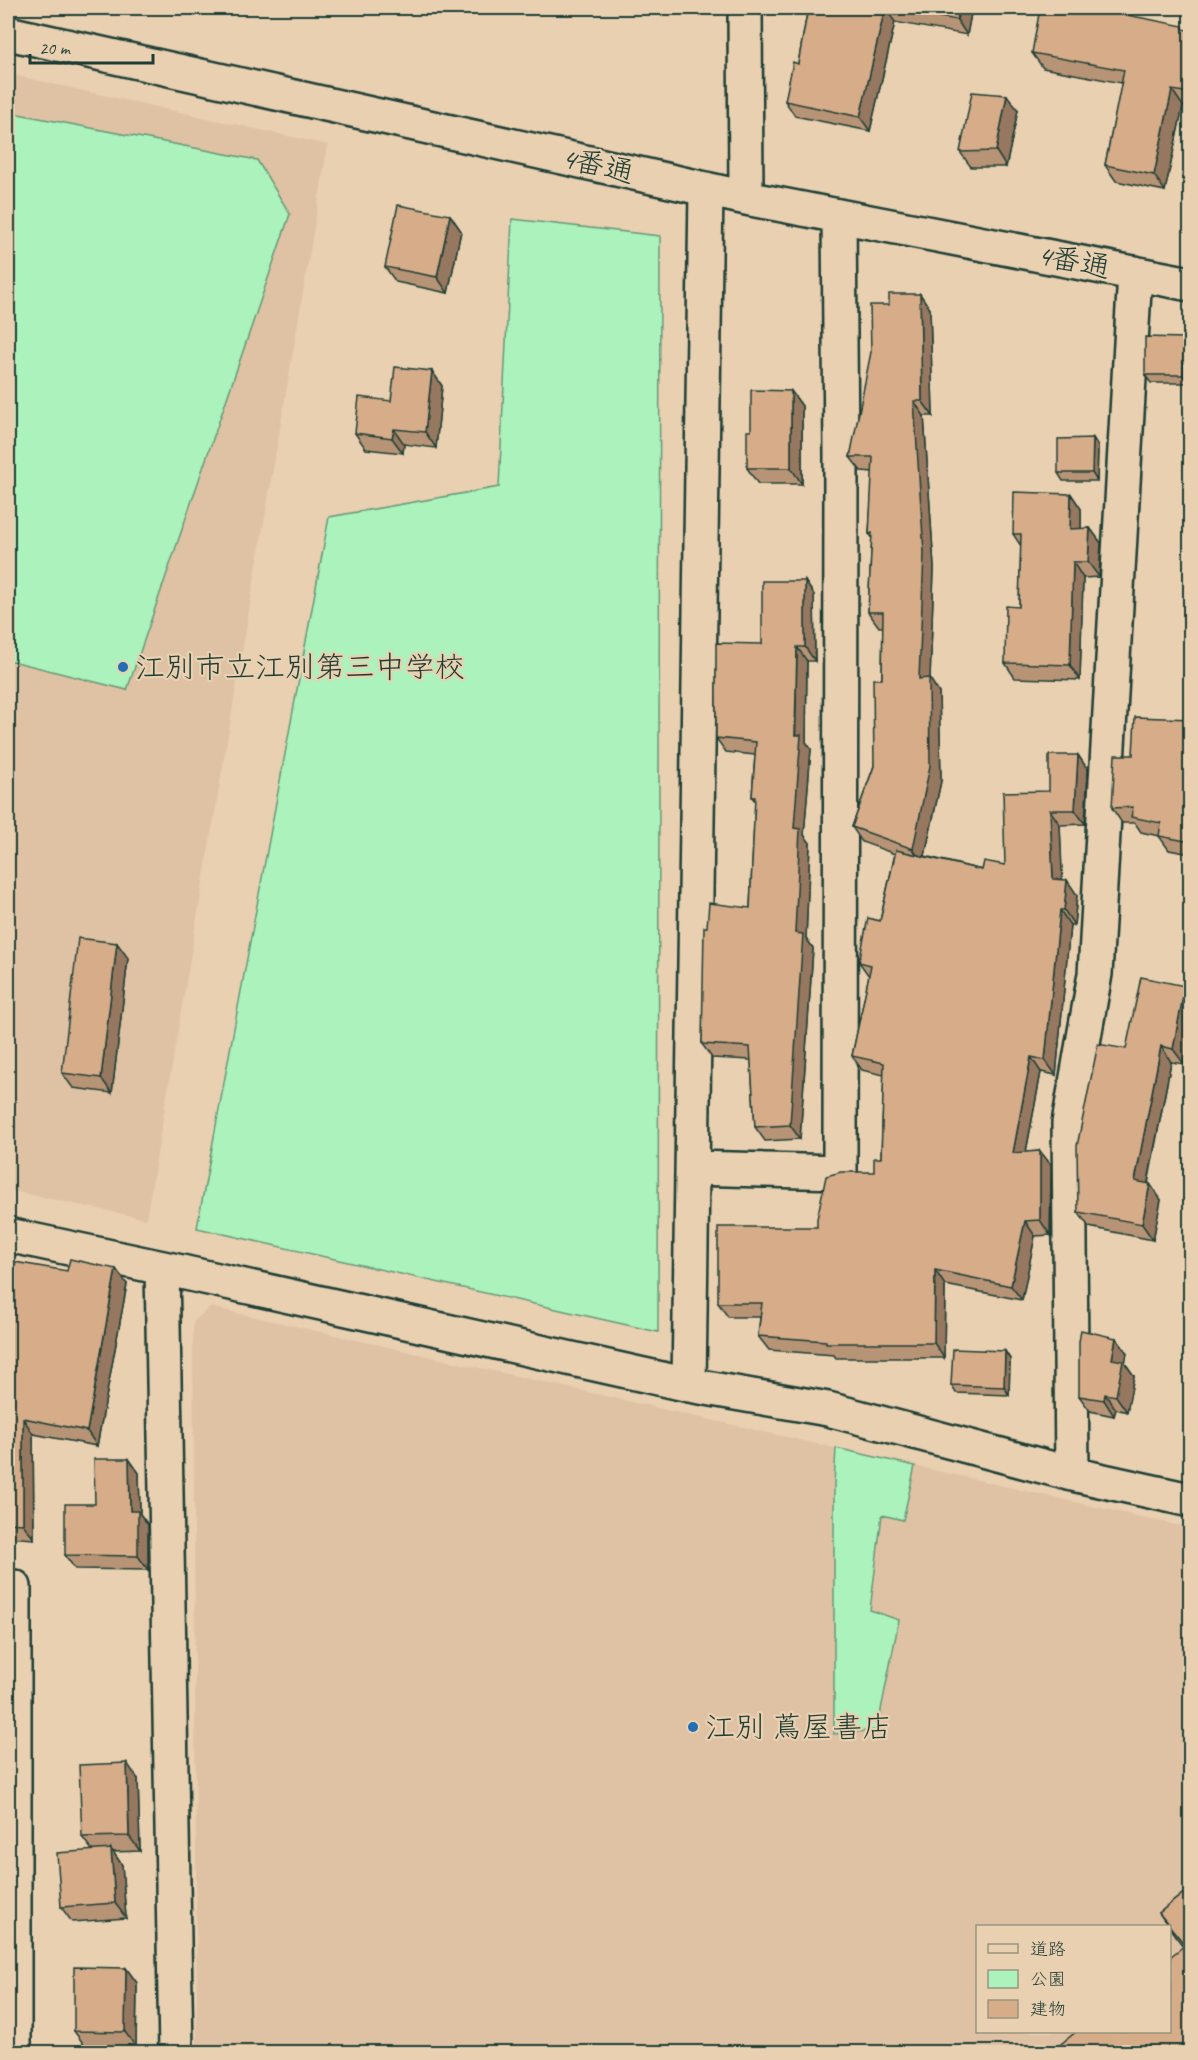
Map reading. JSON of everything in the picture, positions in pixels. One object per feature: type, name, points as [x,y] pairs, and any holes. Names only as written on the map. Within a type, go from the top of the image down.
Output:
[{"type":"street","points":[[745,8],[746,198]]},
{"type":"street","name":"4番通","points":[[8,33],[746,198],[1191,284]]},
{"type":"street","points":[[689,1385],[706,189]]},
{"type":"street","points":[[693,1168],[840,1172],[839,216]]},
{"type":"street","points":[[1072,1474],[1069,1123],[1095,974],[1135,273]]},
{"type":"street","points":[[8,1235],[689,1385],[828,1409],[1072,1474],[1191,1500]]},
{"type":"street","points":[[162,1268],[176,2052]]},
{"type":"street","points":[[8,1586],[14,1587],[14,2052]]},
{"type":"shaded area","name":"江別市立江別第三中学校","points":[[8,74],[328,145],[146,1219],[8,1190]]},
{"type":"shaded area","name":"江別 蔦屋書店","points":[[210,1307],[1190,1528],[1190,2052],[197,2052],[193,1322]]},
{"type":"green space","points":[[8,112],[257,160],[290,214],[127,690],[8,660]]},
{"type":"green space","points":[[512,219],[660,236],[658,1332],[197,1228],[329,517],[499,487]]},
{"type":"green space","points":[[836,1448],[915,1466],[903,1520],[882,1515],[870,1610],[899,1620],[877,1730],[834,1734],[834,1484]]},
{"type":"building","points":[[808,8],[885,8],[860,117],[785,101],[793,62],[798,64]]},
{"type":"building","points":[[885,8],[959,8],[957,20]]},
{"type":"building","points":[[1040,8],[1091,14],[1092,8],[1183,26],[1183,29],[1191,31],[1191,93],[1172,90],[1154,175],[1105,165],[1124,70],[1032,53]]},
{"type":"building","points":[[972,92],[1007,95],[996,151],[960,152]]},
{"type":"building","points":[[398,205],[450,215],[437,277],[385,267]]},
{"type":"building","points":[[889,294],[920,294],[922,401],[914,401],[924,553],[919,679],[929,678],[930,766],[913,849],[852,827],[874,766],[873,679],[882,679],[883,612],[868,612],[873,457],[850,457],[871,352],[870,305],[889,305]]},
{"type":"building","points":[[1145,337],[1184,338],[1183,375],[1145,375]]},
{"type":"building","points":[[395,367],[432,371],[425,432],[394,429],[392,438],[355,433],[359,397],[391,401]]},
{"type":"building","points":[[751,390],[791,391],[791,468],[747,468],[747,431],[751,431]]},
{"type":"building","points":[[1093,438],[1092,473],[1058,473],[1058,439]]},
{"type":"building","points":[[1014,492],[1071,494],[1070,529],[1090,528],[1088,562],[1073,562],[1070,665],[1005,663],[1006,606],[1019,607],[1021,534],[1013,534]]},
{"type":"building","points":[[762,581],[805,581],[805,647],[797,647],[795,735],[801,735],[794,828],[800,829],[795,933],[803,934],[790,1125],[755,1127],[750,1047],[702,1044],[704,927],[707,927],[709,903],[750,908],[755,797],[752,797],[756,742],[716,738],[716,643],[762,644]]},
{"type":"building","points":[[1135,717],[1191,719],[1191,842],[1159,836],[1161,823],[1131,817],[1133,807],[1112,808],[1115,755],[1133,755]]},
{"type":"building","points":[[1049,755],[1078,755],[1075,810],[1050,810],[1053,879],[1067,880],[1064,910],[1060,910],[1045,1060],[1031,1057],[1013,1153],[1040,1151],[1040,1220],[1025,1221],[1011,1286],[935,1270],[934,1343],[826,1343],[826,1341],[758,1336],[762,1303],[718,1303],[718,1227],[817,1227],[826,1176],[841,1172],[874,1172],[874,1158],[881,1158],[884,1063],[852,1056],[871,965],[859,962],[868,918],[880,921],[896,850],[982,870],[984,861],[1005,865],[1003,792],[1049,791]]},
{"type":"building","points":[[78,938],[117,943],[101,1078],[62,1073]]},
{"type":"building","points":[[1141,977],[1185,986],[1173,1049],[1161,1046],[1135,1181],[1150,1184],[1142,1224],[1078,1212],[1077,1146],[1098,1044],[1126,1049]]},
{"type":"building","points":[[70,1259],[116,1269],[87,1431],[23,1418],[23,1524],[8,1523],[8,1261],[67,1271]]},
{"type":"building","points":[[1081,1330],[1116,1338],[1112,1359],[1123,1361],[1116,1396],[1105,1394],[1104,1400],[1079,1396]]},
{"type":"building","points":[[953,1349],[1005,1351],[1004,1387],[951,1385]]},
{"type":"building","points":[[94,1459],[129,1459],[130,1511],[138,1511],[138,1556],[65,1555],[65,1504],[95,1504]]},
{"type":"building","points":[[127,1763],[129,1836],[82,1837],[79,1765]]},
{"type":"building","points":[[111,1849],[115,1903],[61,1907],[57,1853]]},
{"type":"building","points":[[1191,1887],[1191,2052],[1051,2052],[1075,2033],[1171,2033],[1171,1956],[1185,1945],[1159,1913]]},
{"type":"building","points":[[74,1967],[126,1968],[125,2032],[74,2031]]},
{"type":"place","name":"江別市立江別第三中学校","points":[[123,667]]},
{"type":"place","name":"江別 蔦屋書店","points":[[693,1727]]}]
